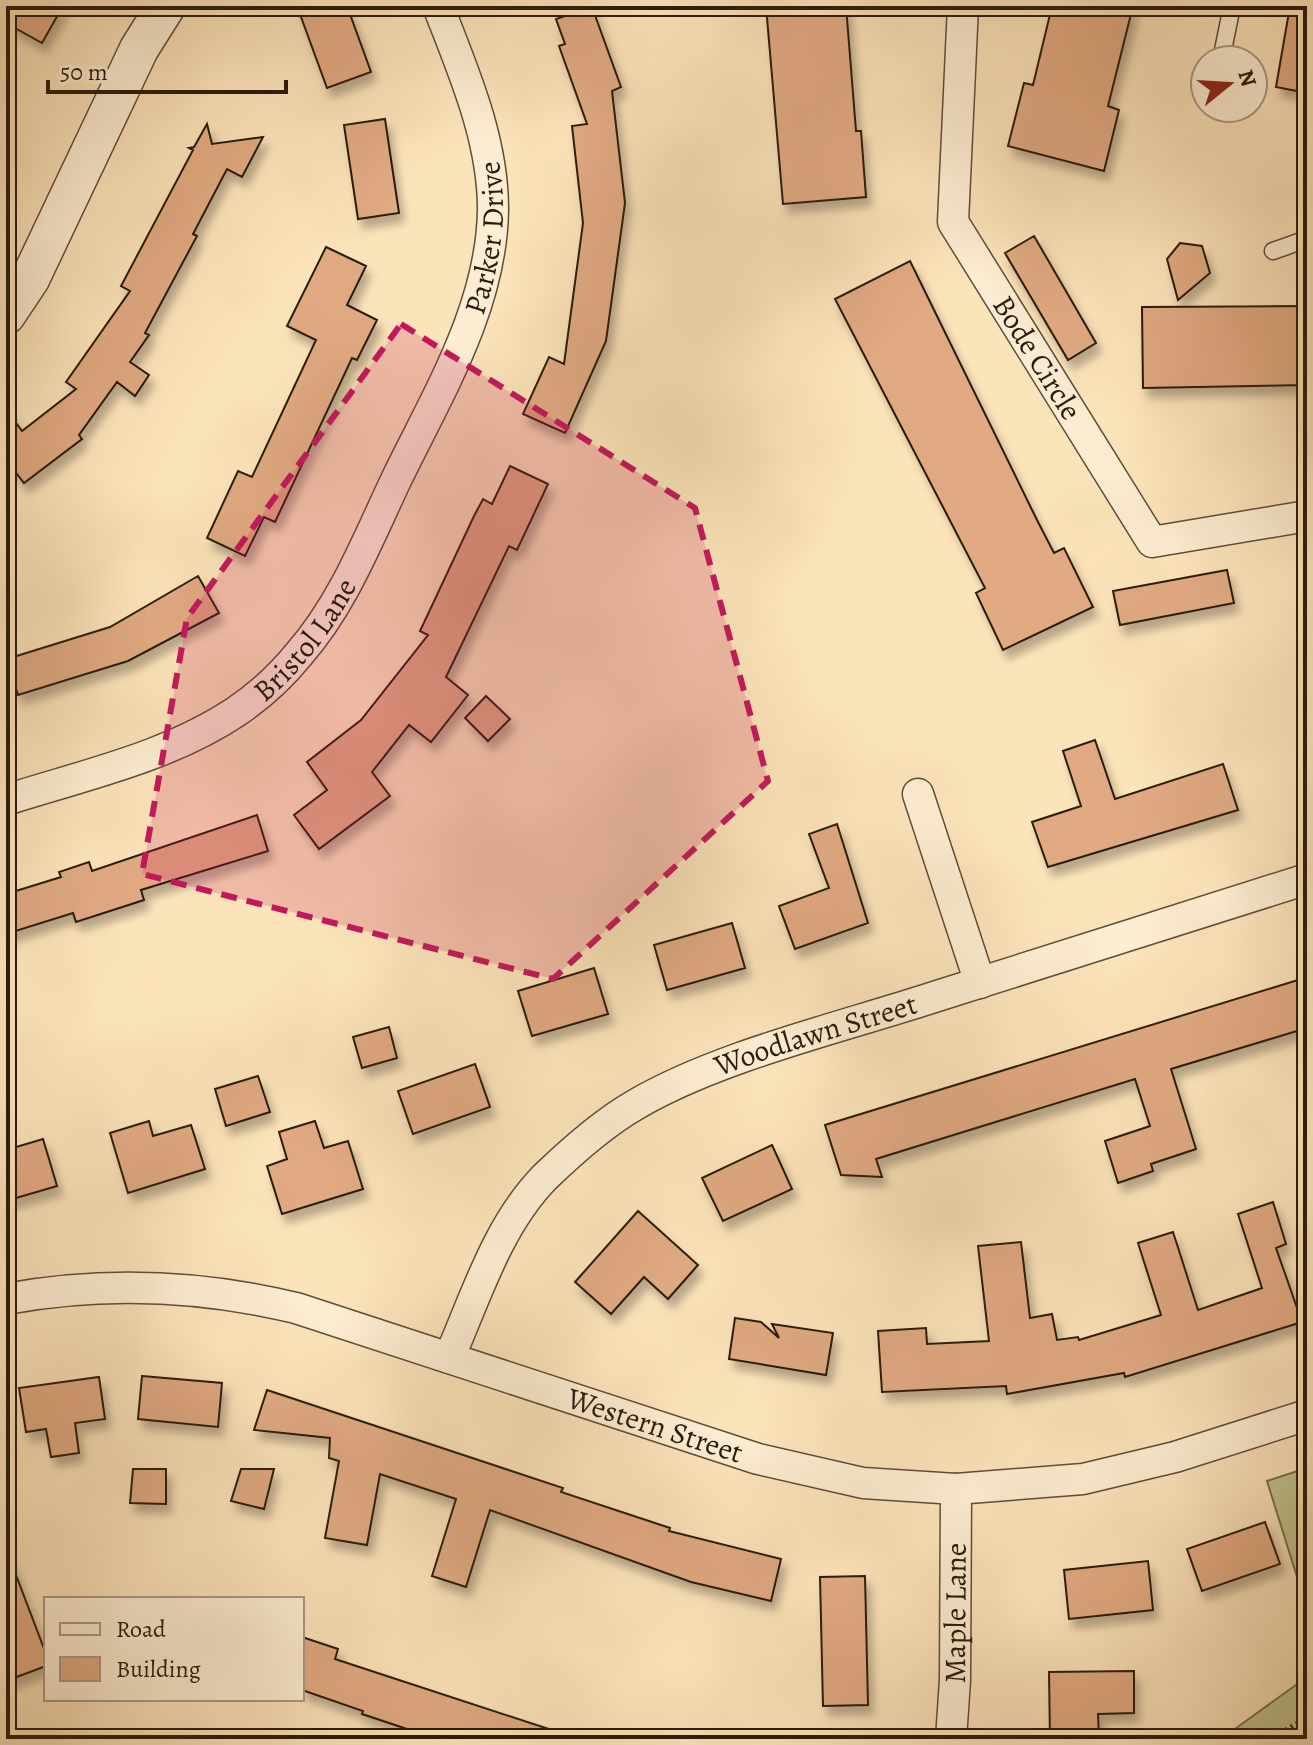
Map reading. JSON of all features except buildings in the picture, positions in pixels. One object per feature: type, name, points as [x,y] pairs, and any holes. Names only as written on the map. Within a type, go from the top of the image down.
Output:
[{"type":"street","points":[[6,315],[30,279],[139,49],[166,6]]},
{"type":"street","name":"Parker Drive","points":[[438,6],[482,128],[493,207],[486,273],[466,333]]},
{"type":"street","name":"Bode Circle","points":[[963,6],[953,222],[1152,542],[1307,516]]},
{"type":"street","name":"Bristol Lane","points":[[6,800],[188,739],[239,710],[300,654],[330,612],[355,566],[466,333]]},
{"type":"street","points":[[918,794],[980,983]]},
{"type":"street","name":"Woodlawn Street","points":[[449,1358],[502,1236],[543,1179],[607,1124],[667,1088],[980,983],[1307,879]]},
{"type":"street","name":"Western Street","points":[[6,1299],[85,1288],[150,1287],[239,1294],[296,1308],[758,1459],[863,1483],[956,1489],[1083,1479],[1111,1474],[1307,1415]]},
{"type":"street","name":"Maple Lane","points":[[951,1739],[955,1680],[956,1489]]},
{"type":"lane","points":[[1224,44],[1232,6]]},
{"type":"lane","points":[[1273,251],[1307,239]]},
{"type":"path","points":[[1270,1739],[1307,1718]]},
{"type":"highlighted area","points":[[401,324],[695,508],[768,781],[553,979],[142,874],[187,618]]},
{"type":"green space","points":[[1307,1468],[1307,1609],[1267,1481]]},
{"type":"green space","points":[[1307,1677],[1307,1739],[1223,1739],[1232,1731]]}]
